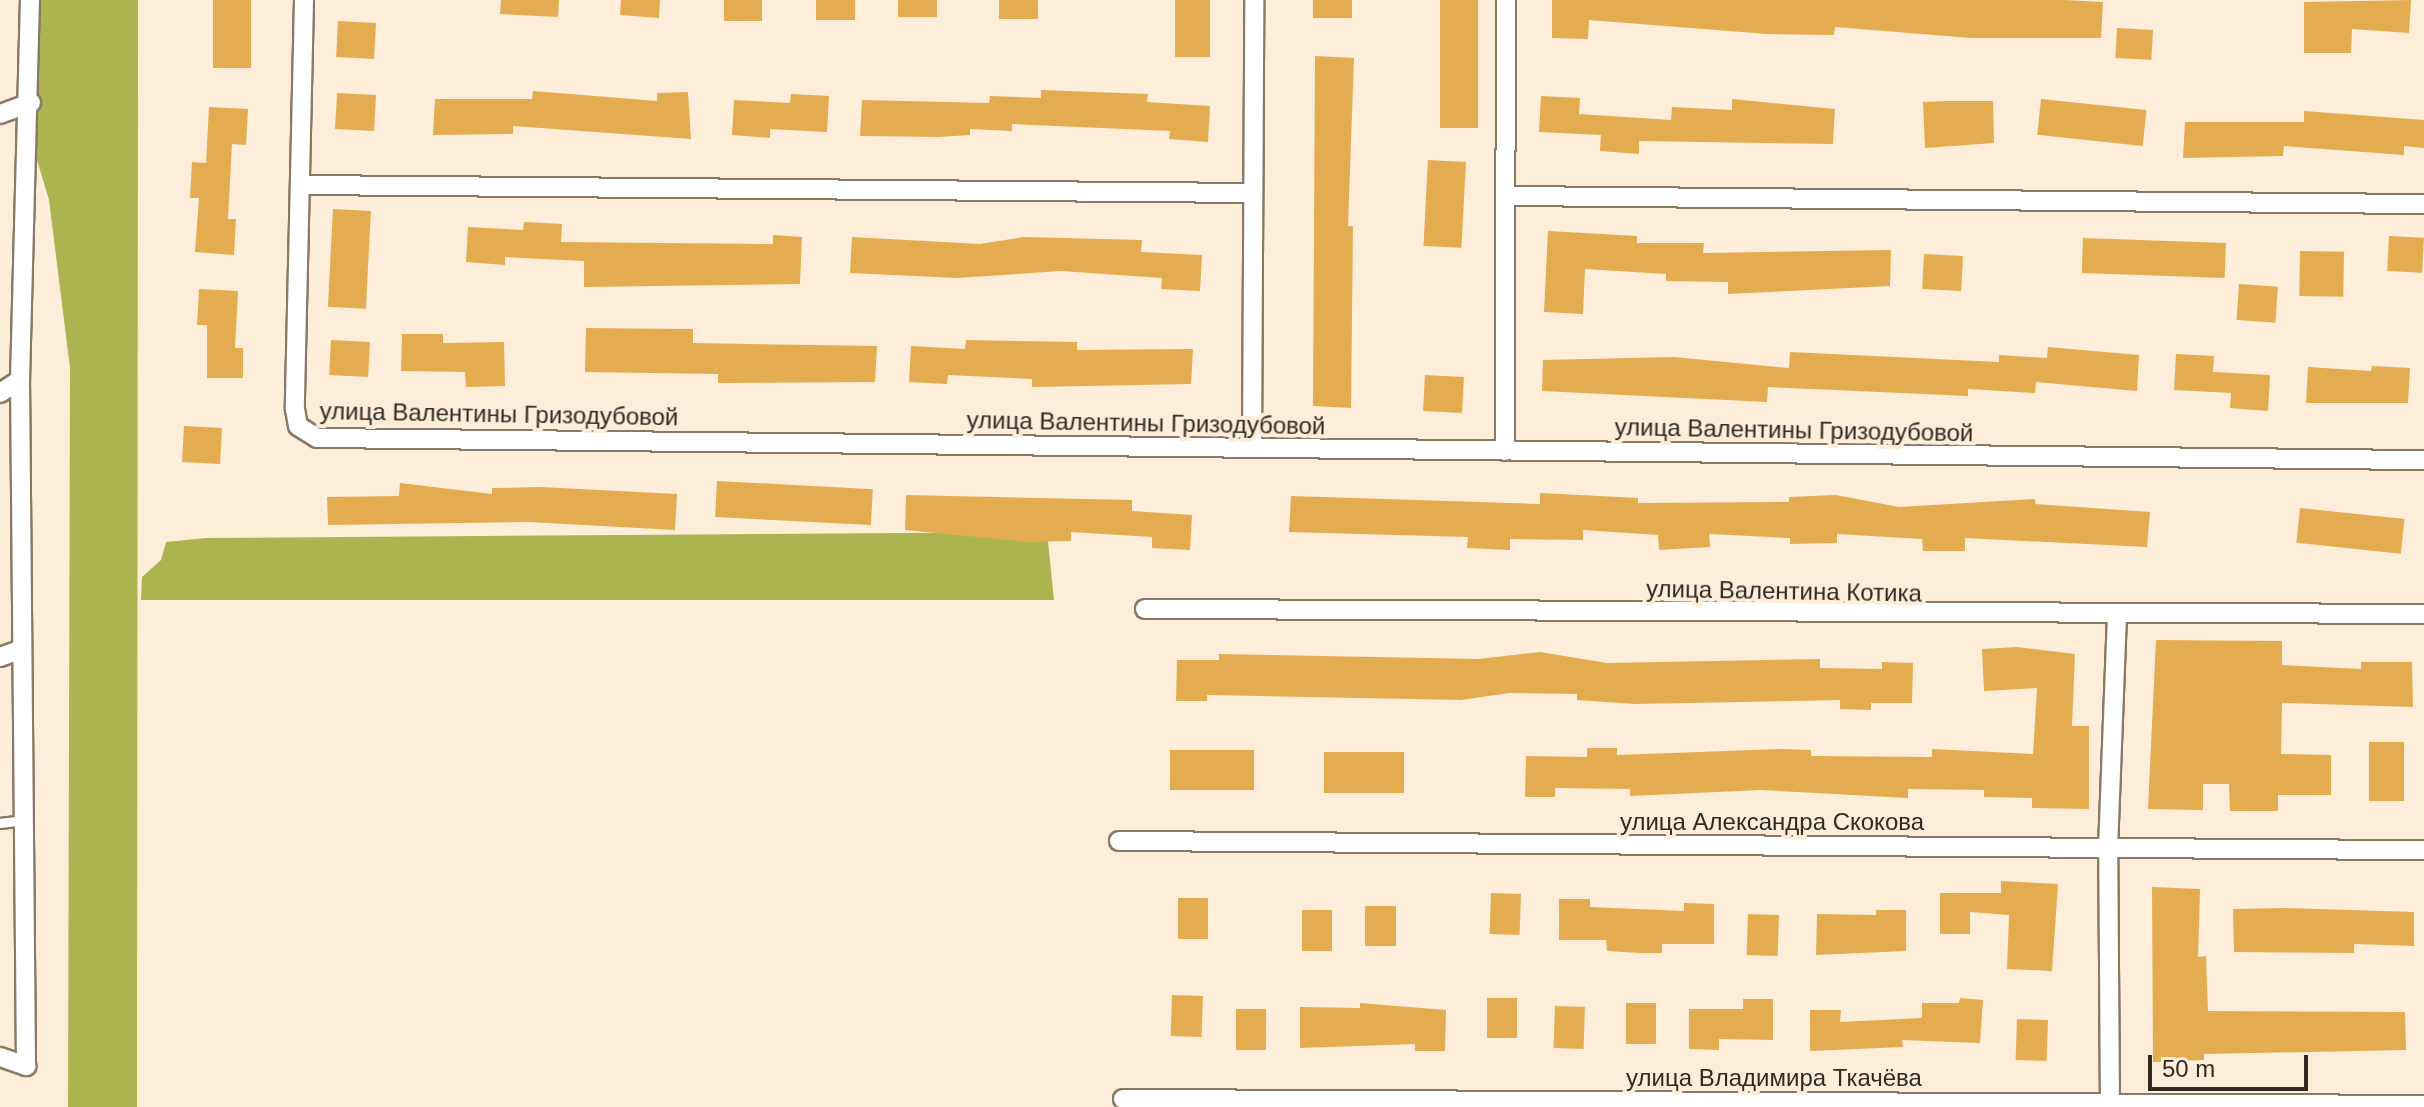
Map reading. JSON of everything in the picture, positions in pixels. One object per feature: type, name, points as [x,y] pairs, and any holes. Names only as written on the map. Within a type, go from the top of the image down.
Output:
[{"type":"street","points":[[0,1057],[26,1066],[20,380],[31,103],[30,0]]},
{"type":"street","name":"улица Валентины Гризодубовой","points":[[304,0],[295,409],[298,426],[317,438],[2424,460]]},
{"type":"street","points":[[1252,448],[1254,0]]},
{"type":"street","points":[[1505,451],[1506,0]]},
{"type":"street","points":[[0,114],[31,103]]},
{"type":"street","points":[[300,185],[1253,193]]},
{"type":"street","points":[[1505,196],[2424,204]]},
{"type":"street","points":[[0,393],[20,380]]},
{"type":"street","name":"улица Валентина Котика","points":[[1145,609],[2117,618],[2424,614]]},
{"type":"street","points":[[2110,1105],[2108,849],[2117,618]]},
{"type":"street","points":[[0,657],[22,649]]},
{"type":"street","name":"улица Александра Скокова","points":[[1119,841],[2424,850]]},
{"type":"street","name":"улица Владимира Ткачёва","points":[[1123,1099],[2424,1105]]},
{"type":"lane","points":[[0,823],[24,820]]},
{"type":"green space","points":[[37,0],[138,0],[137,1107],[68,1107],[70,368],[49,200],[37,160]]},
{"type":"green space","points":[[1047,532],[1054,600],[141,600],[142,577],[161,560],[166,542],[206,538]]},
{"type":"building","points":[[213,0],[251,0],[251,68],[213,68]]},
{"type":"building","points":[[501,0],[559,0],[558,17],[500,14]]},
{"type":"building","points":[[621,0],[660,0],[659,18],[620,15]]},
{"type":"building","points":[[724,0],[762,0],[762,21],[724,21]]},
{"type":"building","points":[[816,0],[855,0],[855,20],[816,20]]},
{"type":"building","points":[[898,0],[937,0],[937,17],[898,17]]},
{"type":"building","points":[[999,0],[1038,0],[1038,19],[999,19]]},
{"type":"building","points":[[1175,0],[1210,0],[1210,57],[1175,57]]},
{"type":"building","points":[[1313,0],[1352,0],[1352,18],[1313,18]]},
{"type":"building","points":[[1440,0],[1478,0],[1478,128],[1440,128]]},
{"type":"building","points":[[1552,0],[2103,2],[2101,38],[1971,38],[1835,27],[1834,35],[1767,34],[1589,20],[1588,39],[1552,38]]},
{"type":"building","points":[[2411,0],[2409,33],[2352,29],[2351,53],[2304,53],[2304,2]]},
{"type":"building","points":[[338,21],[376,23],[374,59],[336,57]]},
{"type":"building","points":[[2117,28],[2153,30],[2151,60],[2115,58]]},
{"type":"building","points":[[1315,56],[1354,58],[1348,226],[1353,226],[1351,408],[1313,406]]},
{"type":"building","points":[[1041,90],[1148,94],[1147,102],[1210,106],[1208,142],[1169,139],[1170,131],[1012,124],[1012,131],[970,129],[970,135],[860,136],[862,100],[989,103],[990,96],[1041,98]]},
{"type":"building","points":[[533,91],[657,101],[657,93],[688,92],[691,139],[513,126],[513,134],[433,135],[435,99],[532,99]]},
{"type":"building","points":[[337,93],[376,95],[374,131],[335,129]]},
{"type":"building","points":[[791,94],[829,96],[827,132],[770,129],[770,138],[732,135],[734,100],[790,103]]},
{"type":"building","points":[[1541,96],[1580,98],[1579,114],[1671,120],[1672,107],[1732,110],[1732,99],[1835,109],[1833,144],[1639,141],[1639,154],[1600,151],[1601,135],[1539,132]]},
{"type":"building","points":[[2041,99],[2146,110],[2143,146],[2037,135]]},
{"type":"building","points":[[1993,101],[1994,143],[1925,148],[1923,102]]},
{"type":"building","points":[[209,107],[248,109],[246,145],[232,144],[228,219],[236,219],[234,255],[195,252],[199,198],[190,198],[192,162],[206,163]]},
{"type":"building","points":[[2304,111],[2424,120],[2424,148],[2404,146],[2404,155],[2284,146],[2283,156],[2183,158],[2185,122],[2304,122]]},
{"type":"building","points":[[1428,160],[1466,162],[1461,248],[1423,246]]},
{"type":"building","points":[[333,209],[371,211],[366,309],[328,307]]},
{"type":"building","points":[[524,222],[562,224],[561,242],[773,244],[773,235],[802,237],[800,284],[584,287],[584,261],[505,257],[505,265],[466,262],[468,227],[523,230]]},
{"type":"building","points":[[1548,231],[1637,236],[1637,243],[1704,243],[1703,253],[1891,250],[1890,286],[1728,294],[1728,282],[1666,281],[1666,274],[1585,269],[1583,314],[1544,312]]},
{"type":"building","points":[[2389,236],[2424,238],[2422,273],[2387,271]]},
{"type":"building","points":[[852,237],[980,244],[1024,237],[1142,240],[1141,252],[1202,255],[1200,291],[1161,289],[1162,278],[1061,271],[957,278],[850,273]]},
{"type":"building","points":[[2083,238],[2226,243],[2225,278],[2082,273]]},
{"type":"building","points":[[2300,251],[2344,252],[2343,297],[2299,296]]},
{"type":"building","points":[[1924,254],[1963,256],[1961,291],[1922,289]]},
{"type":"building","points":[[2239,284],[2278,287],[2275,323],[2236,320]]},
{"type":"building","points":[[199,289],[238,291],[235,348],[243,348],[243,378],[207,378],[207,325],[197,325]]},
{"type":"building","points":[[586,328],[693,329],[693,343],[877,346],[875,382],[718,383],[718,374],[585,372]]},
{"type":"building","points":[[402,334],[443,334],[443,343],[504,342],[505,386],[466,387],[465,372],[401,371]]},
{"type":"building","points":[[331,340],[370,342],[368,377],[329,375]]},
{"type":"building","points":[[966,340],[1077,342],[1077,350],[1193,349],[1191,384],[1032,387],[1032,379],[948,375],[947,384],[909,382],[911,346],[965,349]]},
{"type":"building","points":[[2048,347],[2139,355],[2137,391],[2036,382],[2035,393],[1968,389],[1968,396],[1768,387],[1767,402],[1542,391],[1543,360],[1674,357],[1789,368],[1790,352],[1999,362],[1999,355],[2047,358]]},
{"type":"building","points":[[2176,354],[2214,356],[2213,372],[2270,375],[2268,411],[2230,408],[2231,393],[2174,390]]},
{"type":"building","points":[[2372,366],[2410,368],[2408,403],[2306,403],[2308,367],[2371,371]]},
{"type":"building","points":[[1425,375],[1464,377],[1462,413],[1423,411]]},
{"type":"building","points":[[184,426],[222,428],[220,464],[182,462]]},
{"type":"building","points":[[717,481],[873,489],[871,525],[715,517]]},
{"type":"building","points":[[400,483],[492,494],[492,488],[541,487],[677,494],[675,530],[529,522],[328,525],[327,497],[399,496]]},
{"type":"building","points":[[1540,493],[1638,498],[1638,503],[1789,502],[1789,497],[1836,495],[1899,507],[2035,499],[2035,504],[2150,512],[2147,547],[1965,538],[1965,551],[1923,551],[1922,539],[1837,534],[1837,543],[1790,544],[1790,538],[1709,534],[1710,547],[1659,550],[1658,535],[1583,530],[1583,540],[1510,539],[1510,550],[1467,548],[1468,537],[1289,532],[1291,496],[1540,504]]},
{"type":"building","points":[[906,495],[1132,500],[1132,511],[1192,515],[1190,550],[1152,548],[1152,537],[1071,532],[1071,541],[1028,542],[905,530]]},
{"type":"building","points":[[2300,508],[2404,519],[2401,554],[2296,543]]},
{"type":"building","points":[[2156,640],[2282,641],[2282,665],[2361,669],[2361,662],[2412,662],[2413,707],[2282,703],[2281,754],[2331,755],[2331,795],[2278,795],[2278,811],[2230,811],[2229,784],[2203,784],[2203,810],[2148,809]]},
{"type":"building","points":[[2017,647],[2075,654],[2072,726],[2089,726],[2089,809],[2032,808],[2032,798],[1984,797],[1984,790],[1908,789],[1908,798],[1761,790],[1630,796],[1630,789],[1555,788],[1555,797],[1525,797],[1526,756],[1587,757],[1587,748],[1617,748],[1617,755],[1781,749],[1811,750],[1811,756],[1932,757],[1932,749],[2033,754],[2037,688],[1984,691],[1982,649]]},
{"type":"building","points":[[1540,652],[1607,663],[1820,659],[1820,668],[1882,669],[1882,662],[1913,663],[1912,703],[1871,703],[1871,710],[1840,709],[1840,700],[1635,704],[1577,700],[1577,694],[1509,693],[1461,700],[1207,695],[1207,701],[1176,701],[1177,660],[1219,660],[1219,654],[1479,659]]},
{"type":"building","points":[[2369,742],[2404,742],[2404,801],[2369,801]]},
{"type":"building","points":[[1170,750],[1254,750],[1254,790],[1170,790]]},
{"type":"building","points":[[1324,752],[1404,752],[1404,793],[1324,793]]},
{"type":"building","points":[[2001,881],[2058,884],[2052,971],[2007,969],[2009,915],[1970,912],[1970,934],[1940,934],[1940,893],[2001,893]]},
{"type":"building","points":[[2152,887],[2200,889],[2198,957],[2206,956],[2208,1011],[2405,1012],[2406,1050],[2204,1054],[2204,1060],[2153,1062]]},
{"type":"building","points":[[1491,893],[1521,894],[1520,935],[1490,934]]},
{"type":"building","points":[[1178,898],[1208,898],[1208,939],[1178,939]]},
{"type":"building","points":[[1559,899],[1590,899],[1590,907],[1684,911],[1684,903],[1714,904],[1714,944],[1662,944],[1662,953],[1640,953],[1607,951],[1606,940],[1559,940]]},
{"type":"building","points":[[1365,906],[1396,906],[1396,946],[1365,946]]},
{"type":"building","points":[[2233,909],[2414,912],[2414,946],[2354,944],[2354,953],[2234,952]]},
{"type":"building","points":[[1302,910],[1332,910],[1332,951],[1302,951]]},
{"type":"building","points":[[1876,910],[1906,910],[1906,951],[1816,955],[1817,914],[1876,915]]},
{"type":"building","points":[[1748,914],[1779,915],[1778,956],[1747,955]]},
{"type":"building","points":[[1172,995],[1203,996],[1202,1037],[1171,1036]]},
{"type":"building","points":[[1487,998],[1517,998],[1517,1038],[1487,1038]]},
{"type":"building","points":[[1960,998],[1983,1000],[1980,1043],[1902,1040],[1903,1047],[1810,1051],[1810,1010],[1841,1010],[1840,1022],[1922,1018],[1922,1003],[1959,1003]]},
{"type":"building","points":[[1743,999],[1773,999],[1773,1040],[1719,1039],[1719,1050],[1689,1049],[1689,1009],[1743,1009]]},
{"type":"building","points":[[1360,1003],[1446,1010],[1445,1051],[1415,1051],[1415,1044],[1300,1048],[1300,1007],[1360,1008]]},
{"type":"building","points":[[1626,1003],[1656,1003],[1656,1044],[1626,1044]]},
{"type":"building","points":[[1555,1006],[1585,1007],[1584,1049],[1554,1048]]},
{"type":"building","points":[[1236,1009],[1266,1009],[1266,1050],[1236,1050]]},
{"type":"building","points":[[2017,1019],[2048,1020],[2047,1061],[2016,1060]]}]
